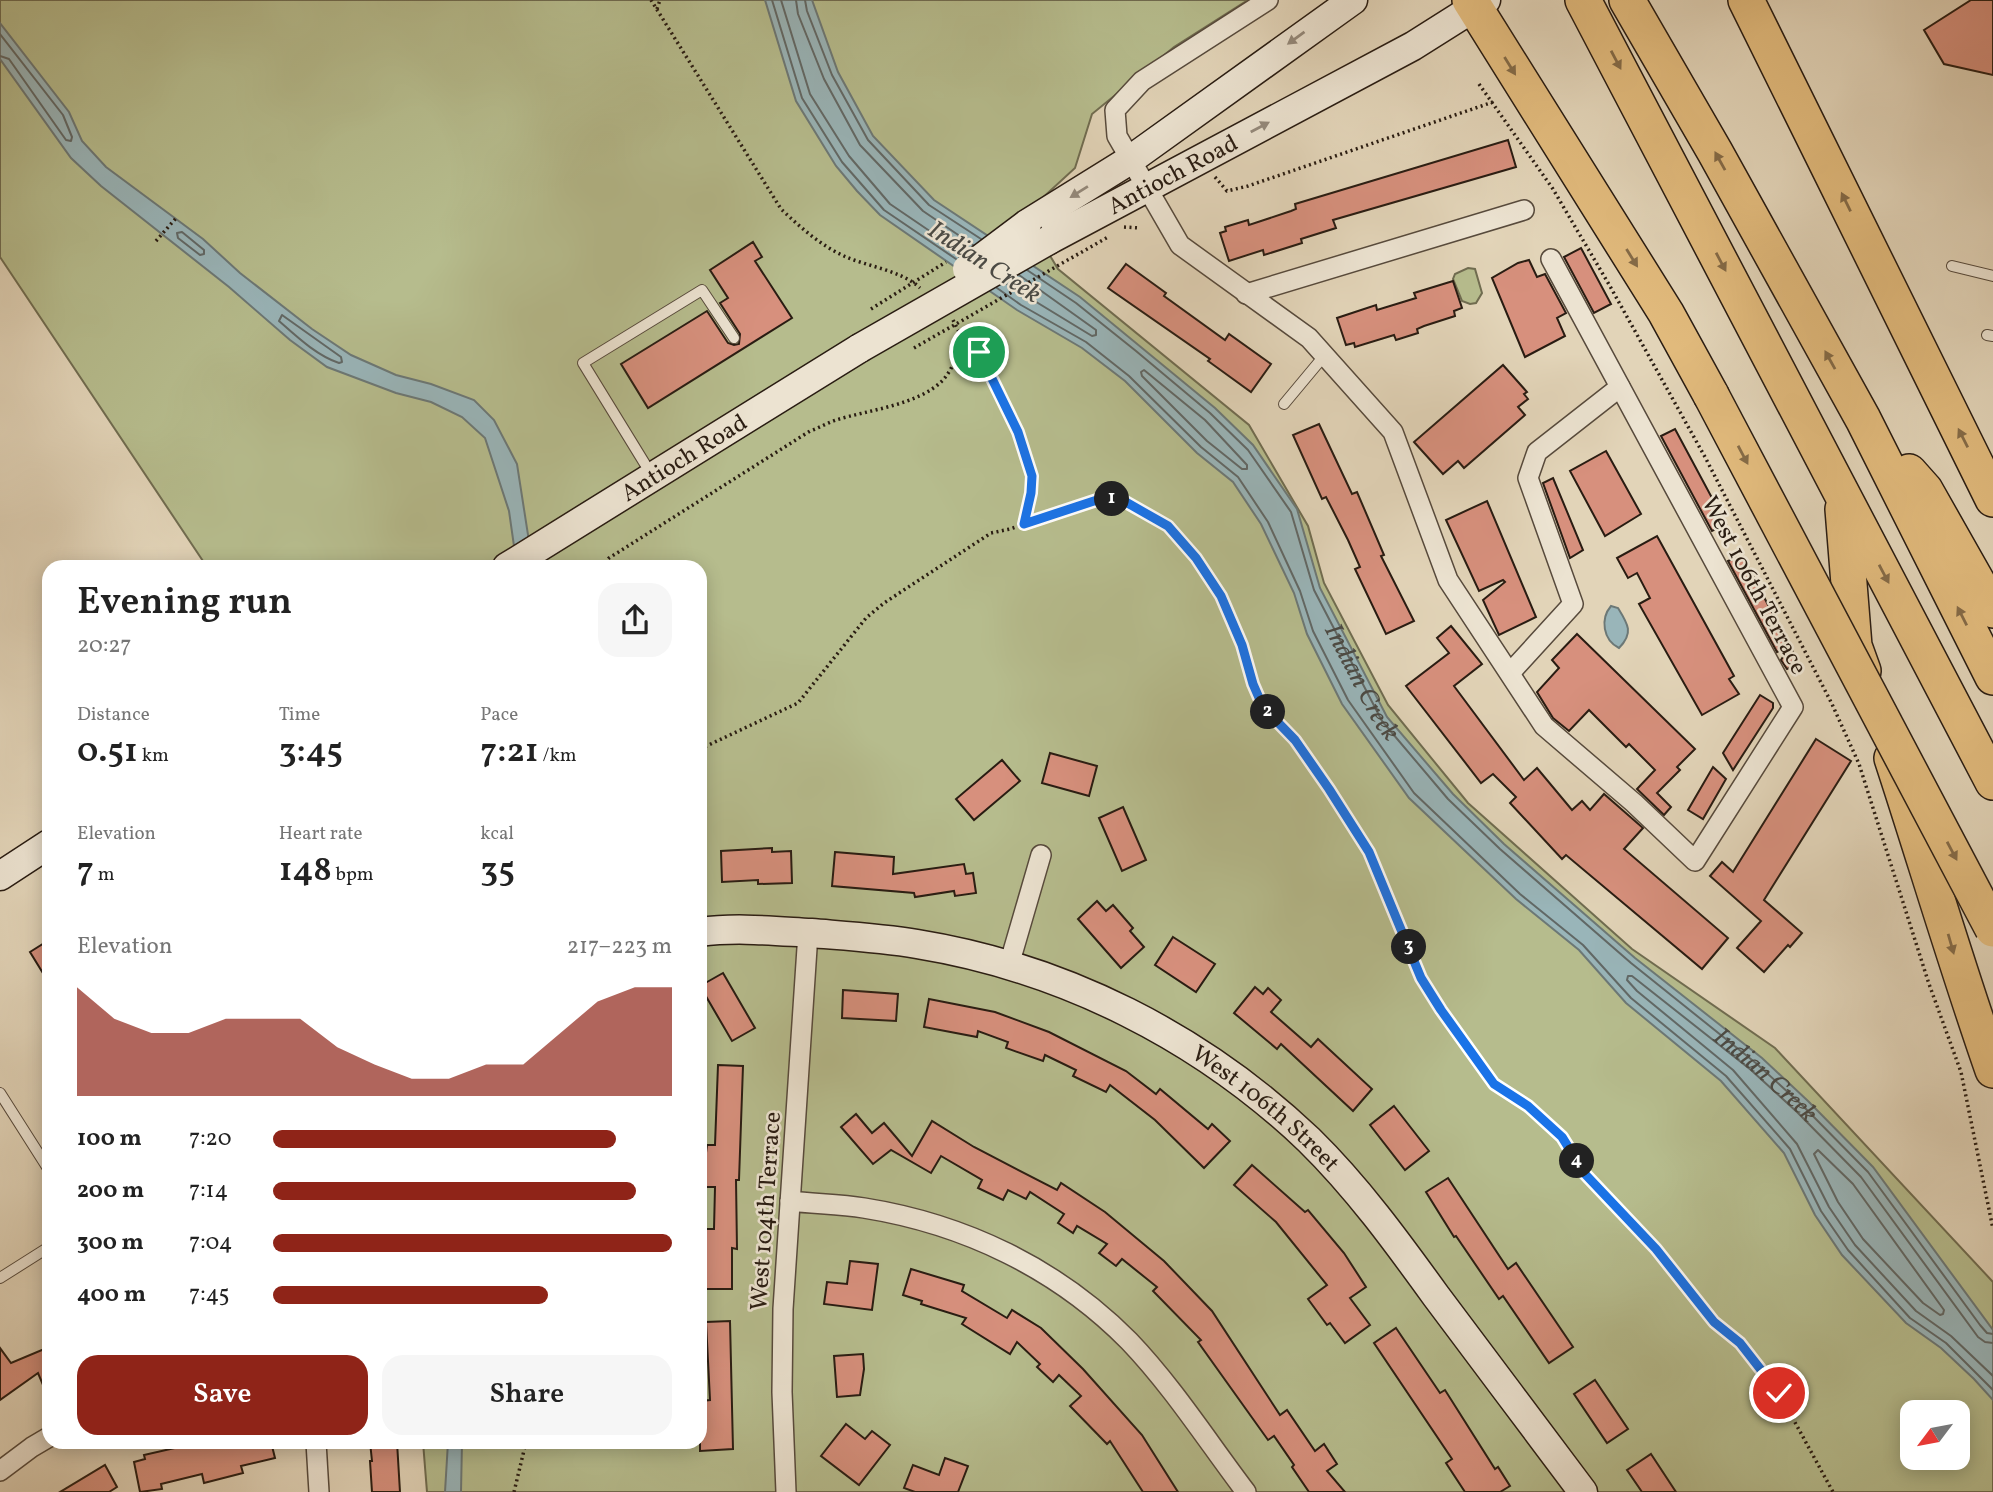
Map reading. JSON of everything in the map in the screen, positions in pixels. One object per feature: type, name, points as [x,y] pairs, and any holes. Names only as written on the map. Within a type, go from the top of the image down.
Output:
[{"type":"highway","points":[[1583,0],[1993,782]]},
{"type":"highway","points":[[1627,0],[1863,419],[1993,677]]},
{"type":"highway","points":[[1746,0],[1993,499]]},
{"type":"highway","points":[[1477,3],[1666,313],[1993,929]]},
{"type":"highway","points":[[1863,419],[1925,490],[1993,610]]},
{"type":"highway","points":[[1841,491],[1854,646],[1936,889],[1965,990],[1993,1070]]},
{"type":"main road","name":"Antioch Road","points":[[518,560],[860,348],[1038,232],[1130,160],[1353,0]]},
{"type":"main road","name":"Antioch Road","points":[[1038,232],[1146,187],[1413,46],[1477,3]]},
{"type":"main road","points":[[0,876],[42,849]]},
{"type":"main road","name":"West 106th Street","points":[[707,931],[882,938],[942,948],[1009,965],[1112,1003],[1210,1059],[1309,1140],[1345,1178],[1400,1247],[1583,1492]]},
{"type":"street","name":"West 106th Terrace","points":[[1268,0],[1142,81],[1115,110],[1117,136],[1180,245],[1309,338],[1393,432],[1448,580],[1544,726],[1634,803],[1695,861],[1793,707],[1551,259]]},
{"type":"street","points":[[1246,294],[1524,209]]},
{"type":"street","points":[[1510,673],[1573,604],[1528,478],[1537,452],[1620,387]]},
{"type":"street","points":[[1009,965],[1041,855]]},
{"type":"street","name":"West 104th Terrace","points":[[786,1492],[782,1391],[783,1323],[808,933]]},
{"type":"street","points":[[790,1201],[862,1208],[930,1223],[1005,1251],[1057,1281],[1095,1309],[1130,1342],[1247,1492]]},
{"type":"street","points":[[0,1471],[42,1441]]},
{"type":"street","points":[[316,1449],[319,1492]]},
{"type":"lane","points":[[1952,266],[1993,276]]},
{"type":"lane","points":[[645,464],[583,363],[702,290],[734,338]]},
{"type":"lane","points":[[1284,404],[1324,356]]},
{"type":"lane","points":[[0,1093],[42,1159]]},
{"type":"lane","points":[[0,1278],[42,1251]]},
{"type":"path","points":[[651,0],[781,209],[801,228],[843,255],[911,280]]},
{"type":"path","points":[[657,9],[660,0]]},
{"type":"path","points":[[1213,176],[1227,191],[1248,186],[1493,102]]},
{"type":"path","points":[[156,241],[177,217]]},
{"type":"path","points":[[914,348],[1125,227],[1139,228]]},
{"type":"path","points":[[871,309],[953,258]]},
{"type":"path","points":[[606,560],[810,431],[834,421],[883,409],[932,390],[944,379],[954,362],[960,334],[957,324]]},
{"type":"path","points":[[959,345],[979,352],[1018,432],[1032,476],[1024,524]]},
{"type":"path","points":[[707,746],[798,703],[866,618],[991,533],[1103,498],[1124,501],[1168,526],[1196,558],[1221,596],[1242,645],[1263,707],[1295,740],[1369,852],[1421,978],[1441,1010],[1494,1084],[1528,1106],[1562,1137],[1585,1174],[1656,1249],[1714,1322],[1740,1343],[1779,1393],[1833,1492]]},
{"type":"path","points":[[514,1492],[524,1449]]},
{"type":"green space","points":[[0,0],[1248,0],[1174,47],[1092,114],[1075,168],[1025,214],[1058,269],[1249,425],[1308,526],[1324,583],[1388,705],[1468,803],[1632,949],[1775,1048],[1993,1282],[1993,1492],[427,1492],[424,1449],[707,1449],[707,560],[202,560],[0,257]]},
{"type":"green space","points":[[1468,268],[1475,269],[1482,293],[1476,303],[1470,304],[1462,301],[1453,279],[1455,274]]},
{"type":"water","name":"Indian Creek","points":[[765,0],[812,0],[838,72],[873,136],[934,200],[1080,297],[1215,408],[1253,445],[1297,509],[1320,588],[1387,717],[1453,794],[1504,844],[1635,958],[1762,1058],[1873,1167],[1993,1330],[1993,1400],[1941,1348],[1906,1323],[1842,1255],[1815,1215],[1784,1153],[1721,1081],[1626,1003],[1579,950],[1516,899],[1409,798],[1342,704],[1307,634],[1294,593],[1261,524],[1233,482],[1197,453],[1125,381],[1082,348],[1017,310],[880,215],[857,191],[836,166],[796,101]]},
{"type":"water","points":[[0,23],[69,112],[82,141],[106,167],[203,239],[240,273],[312,329],[351,355],[396,375],[431,384],[474,400],[494,420],[517,464],[532,560],[516,560],[509,511],[485,438],[462,417],[431,402],[396,393],[327,367],[290,340],[229,287],[101,186],[71,158],[0,59]]},
{"type":"water","points":[[1611,606],[1618,608],[1628,628],[1627,638],[1619,648],[1609,640],[1605,629],[1605,617]]},
{"type":"water","points":[[448,1449],[462,1449],[461,1492],[445,1492]]},
{"type":"building","points":[[1971,0],[1993,0],[1993,75],[1944,64],[1924,30]]},
{"type":"building","points":[[1508,140],[1516,167],[1333,220],[1336,228],[1301,239],[1302,243],[1264,255],[1263,250],[1229,261],[1220,233],[1226,231],[1225,227],[1248,220],[1249,225],[1296,209],[1295,204]]},
{"type":"building","points":[[753,242],[762,257],[755,261],[792,318],[648,408],[621,364],[707,311],[728,343],[739,344],[740,334],[720,303],[728,298],[710,270]]},
{"type":"building","points":[[1581,248],[1611,304],[1594,313],[1564,257]]},
{"type":"building","points":[[1529,260],[1537,277],[1545,274],[1566,313],[1557,318],[1565,336],[1525,357],[1492,278],[1518,263]]},
{"type":"building","points":[[1126,264],[1166,293],[1164,296],[1225,340],[1229,334],[1271,364],[1251,392],[1208,361],[1210,359],[1108,288]]},
{"type":"building","points":[[1453,281],[1462,308],[1454,311],[1455,316],[1424,326],[1417,329],[1418,333],[1396,340],[1394,335],[1355,347],[1354,343],[1346,345],[1337,318],[1376,305],[1377,310],[1416,298],[1414,293]]},
{"type":"building","points":[[1503,365],[1527,392],[1524,394],[1528,399],[1518,407],[1525,415],[1464,468],[1458,461],[1443,474],[1414,442]]},
{"type":"building","points":[[1319,424],[1352,494],[1357,492],[1384,555],[1381,556],[1414,621],[1386,634],[1355,569],[1360,567],[1348,540],[1326,497],[1322,499],[1293,435]]},
{"type":"building","points":[[1675,429],[1726,524],[1712,531],[1661,436]]},
{"type":"building","points":[[1606,451],[1641,514],[1605,536],[1570,471]]},
{"type":"building","points":[[1553,478],[1583,550],[1570,558],[1543,483]]},
{"type":"building","points":[[1487,501],[1536,617],[1499,635],[1483,600],[1505,582],[1503,580],[1479,591],[1446,520]]},
{"type":"building","points":[[1657,536],[1734,676],[1729,679],[1739,694],[1702,715],[1639,604],[1650,598],[1637,573],[1628,578],[1617,558]]},
{"type":"building","points":[[1742,555],[1789,645],[1777,652],[1728,561]]},
{"type":"building","points":[[1451,626],[1482,664],[1454,686],[1524,780],[1537,768],[1572,810],[1582,801],[1590,810],[1604,794],[1643,828],[1624,849],[1728,938],[1702,969],[1566,855],[1562,859],[1510,803],[1516,797],[1493,774],[1481,783],[1406,686],[1449,653],[1437,638]]},
{"type":"building","points":[[1577,634],[1695,749],[1677,767],[1680,770],[1657,793],[1671,807],[1664,815],[1637,789],[1655,770],[1629,744],[1626,747],[1589,710],[1569,731],[1553,718],[1537,692],[1559,668],[1552,660]]},
{"type":"building","points":[[1790,646],[1799,664],[1787,669],[1781,660]]},
{"type":"building","points":[[1760,695],[1773,703],[1773,708],[1733,770],[1723,753]]},
{"type":"building","points":[[1816,739],[1851,761],[1764,900],[1802,933],[1764,972],[1737,948],[1761,921],[1710,876],[1722,862],[1733,872]]},
{"type":"building","points":[[1050,753],[1097,766],[1089,796],[1042,783]]},
{"type":"building","points":[[1002,760],[1020,781],[974,820],[956,799]]},
{"type":"building","points":[[1713,767],[1726,779],[1703,819],[1688,810]]},
{"type":"building","points":[[1123,807],[1146,860],[1122,871],[1099,818]]},
{"type":"building","points":[[772,848],[772,852],[791,851],[792,883],[758,884],[758,880],[722,882],[721,851]]},
{"type":"building","points":[[835,852],[894,857],[893,874],[964,864],[966,874],[973,873],[976,893],[955,896],[954,891],[915,897],[914,893],[832,886]]},
{"type":"building","points":[[1097,901],[1106,911],[1113,905],[1133,928],[1130,931],[1144,947],[1121,968],[1078,919]]},
{"type":"building","points":[[1173,937],[1215,964],[1196,992],[1155,965]]},
{"type":"building","points":[[42,944],[42,972],[30,952]]},
{"type":"building","points":[[723,973],[755,1028],[732,1041],[707,998],[707,982]]},
{"type":"building","points":[[1255,987],[1263,994],[1268,988],[1281,1000],[1271,1012],[1311,1047],[1318,1039],[1372,1089],[1353,1111],[1281,1044],[1277,1049],[1234,1013]]},
{"type":"building","points":[[843,990],[898,994],[896,1021],[842,1018]]},
{"type":"building","points":[[929,999],[995,1012],[1049,1032],[1126,1071],[1156,1094],[1160,1089],[1208,1129],[1212,1124],[1230,1141],[1204,1168],[1155,1120],[1110,1085],[1106,1092],[1073,1076],[1076,1070],[1045,1055],[1043,1061],[1006,1048],[1008,1042],[978,1031],[977,1037],[924,1027]]},
{"type":"building","points":[[718,1065],[743,1066],[739,1180],[736,1180],[737,1249],[732,1248],[732,1289],[707,1289],[707,1229],[714,1229],[715,1187],[707,1187],[707,1145],[715,1145]]},
{"type":"building","points":[[1394,1106],[1429,1151],[1405,1170],[1370,1125]]},
{"type":"building","points":[[856,1114],[872,1133],[884,1123],[912,1156],[932,1121],[974,1147],[1057,1190],[1061,1183],[1105,1212],[1164,1261],[1212,1311],[1280,1415],[1287,1410],[1315,1451],[1324,1444],[1337,1464],[1327,1471],[1345,1492],[1309,1492],[1274,1436],[1268,1440],[1198,1342],[1201,1340],[1153,1291],[1157,1287],[1122,1259],[1116,1266],[1099,1253],[1107,1244],[1077,1226],[1073,1233],[1058,1223],[1064,1214],[1030,1192],[1026,1199],[1008,1190],[1003,1200],[978,1188],[982,1180],[941,1156],[931,1173],[891,1150],[873,1164],[841,1127]]},
{"type":"building","points":[[1252,1165],[1305,1212],[1308,1210],[1344,1253],[1366,1287],[1350,1298],[1370,1325],[1345,1343],[1330,1323],[1327,1325],[1308,1299],[1327,1285],[1276,1222],[1234,1185]]},
{"type":"building","points":[[1448,1178],[1508,1269],[1516,1263],[1573,1347],[1549,1363],[1503,1296],[1499,1299],[1456,1236],[1454,1237],[1426,1192]]},
{"type":"building","points":[[850,1261],[878,1264],[872,1310],[824,1304],[827,1282],[847,1284]]},
{"type":"building","points":[[911,1269],[964,1285],[962,1291],[1007,1318],[1012,1310],[1041,1328],[1083,1369],[1142,1435],[1178,1492],[1143,1492],[1110,1441],[1107,1444],[1070,1406],[1081,1396],[1059,1375],[1053,1382],[1037,1367],[1040,1364],[1017,1342],[1010,1354],[962,1324],[966,1318],[921,1304],[922,1301],[903,1295]]},
{"type":"building","points":[[730,1321],[733,1449],[700,1451],[707,1449],[707,1400],[710,1400],[707,1322]]},
{"type":"building","points":[[1396,1328],[1440,1393],[1445,1390],[1495,1469],[1498,1467],[1510,1486],[1500,1492],[1465,1492],[1446,1463],[1452,1459],[1374,1343]]},
{"type":"building","points":[[0,1348],[11,1363],[42,1350],[42,1382],[38,1373],[0,1400]]},
{"type":"building","points":[[863,1354],[860,1395],[837,1397],[834,1356]]},
{"type":"building","points":[[1595,1380],[1628,1429],[1607,1443],[1574,1394]]},
{"type":"building","points":[[846,1424],[865,1439],[872,1431],[890,1445],[859,1485],[821,1456]]},
{"type":"building","points":[[170,1449],[273,1449],[275,1458],[241,1466],[243,1473],[204,1483],[202,1474],[161,1484],[162,1489],[140,1492],[134,1462],[145,1459],[144,1455]]},
{"type":"building","points":[[371,1449],[397,1449],[400,1492],[372,1492]]},
{"type":"building","points":[[1651,1454],[1676,1492],[1642,1492],[1627,1470]]},
{"type":"building","points":[[945,1458],[968,1466],[958,1492],[915,1492],[904,1488],[913,1465],[939,1475]]},
{"type":"building","points":[[105,1465],[117,1487],[109,1492],[60,1492]]},
{"type":"route","points":[[979,352],[1018,432],[1032,476],[1024,524],[1103,498],[1124,501],[1168,526],[1196,558],[1221,596],[1242,645],[1263,707],[1295,740],[1369,852],[1421,978],[1441,1010],[1494,1084],[1528,1106],[1562,1137],[1585,1174],[1656,1249],[1714,1322],[1740,1343],[1779,1393]]}]
